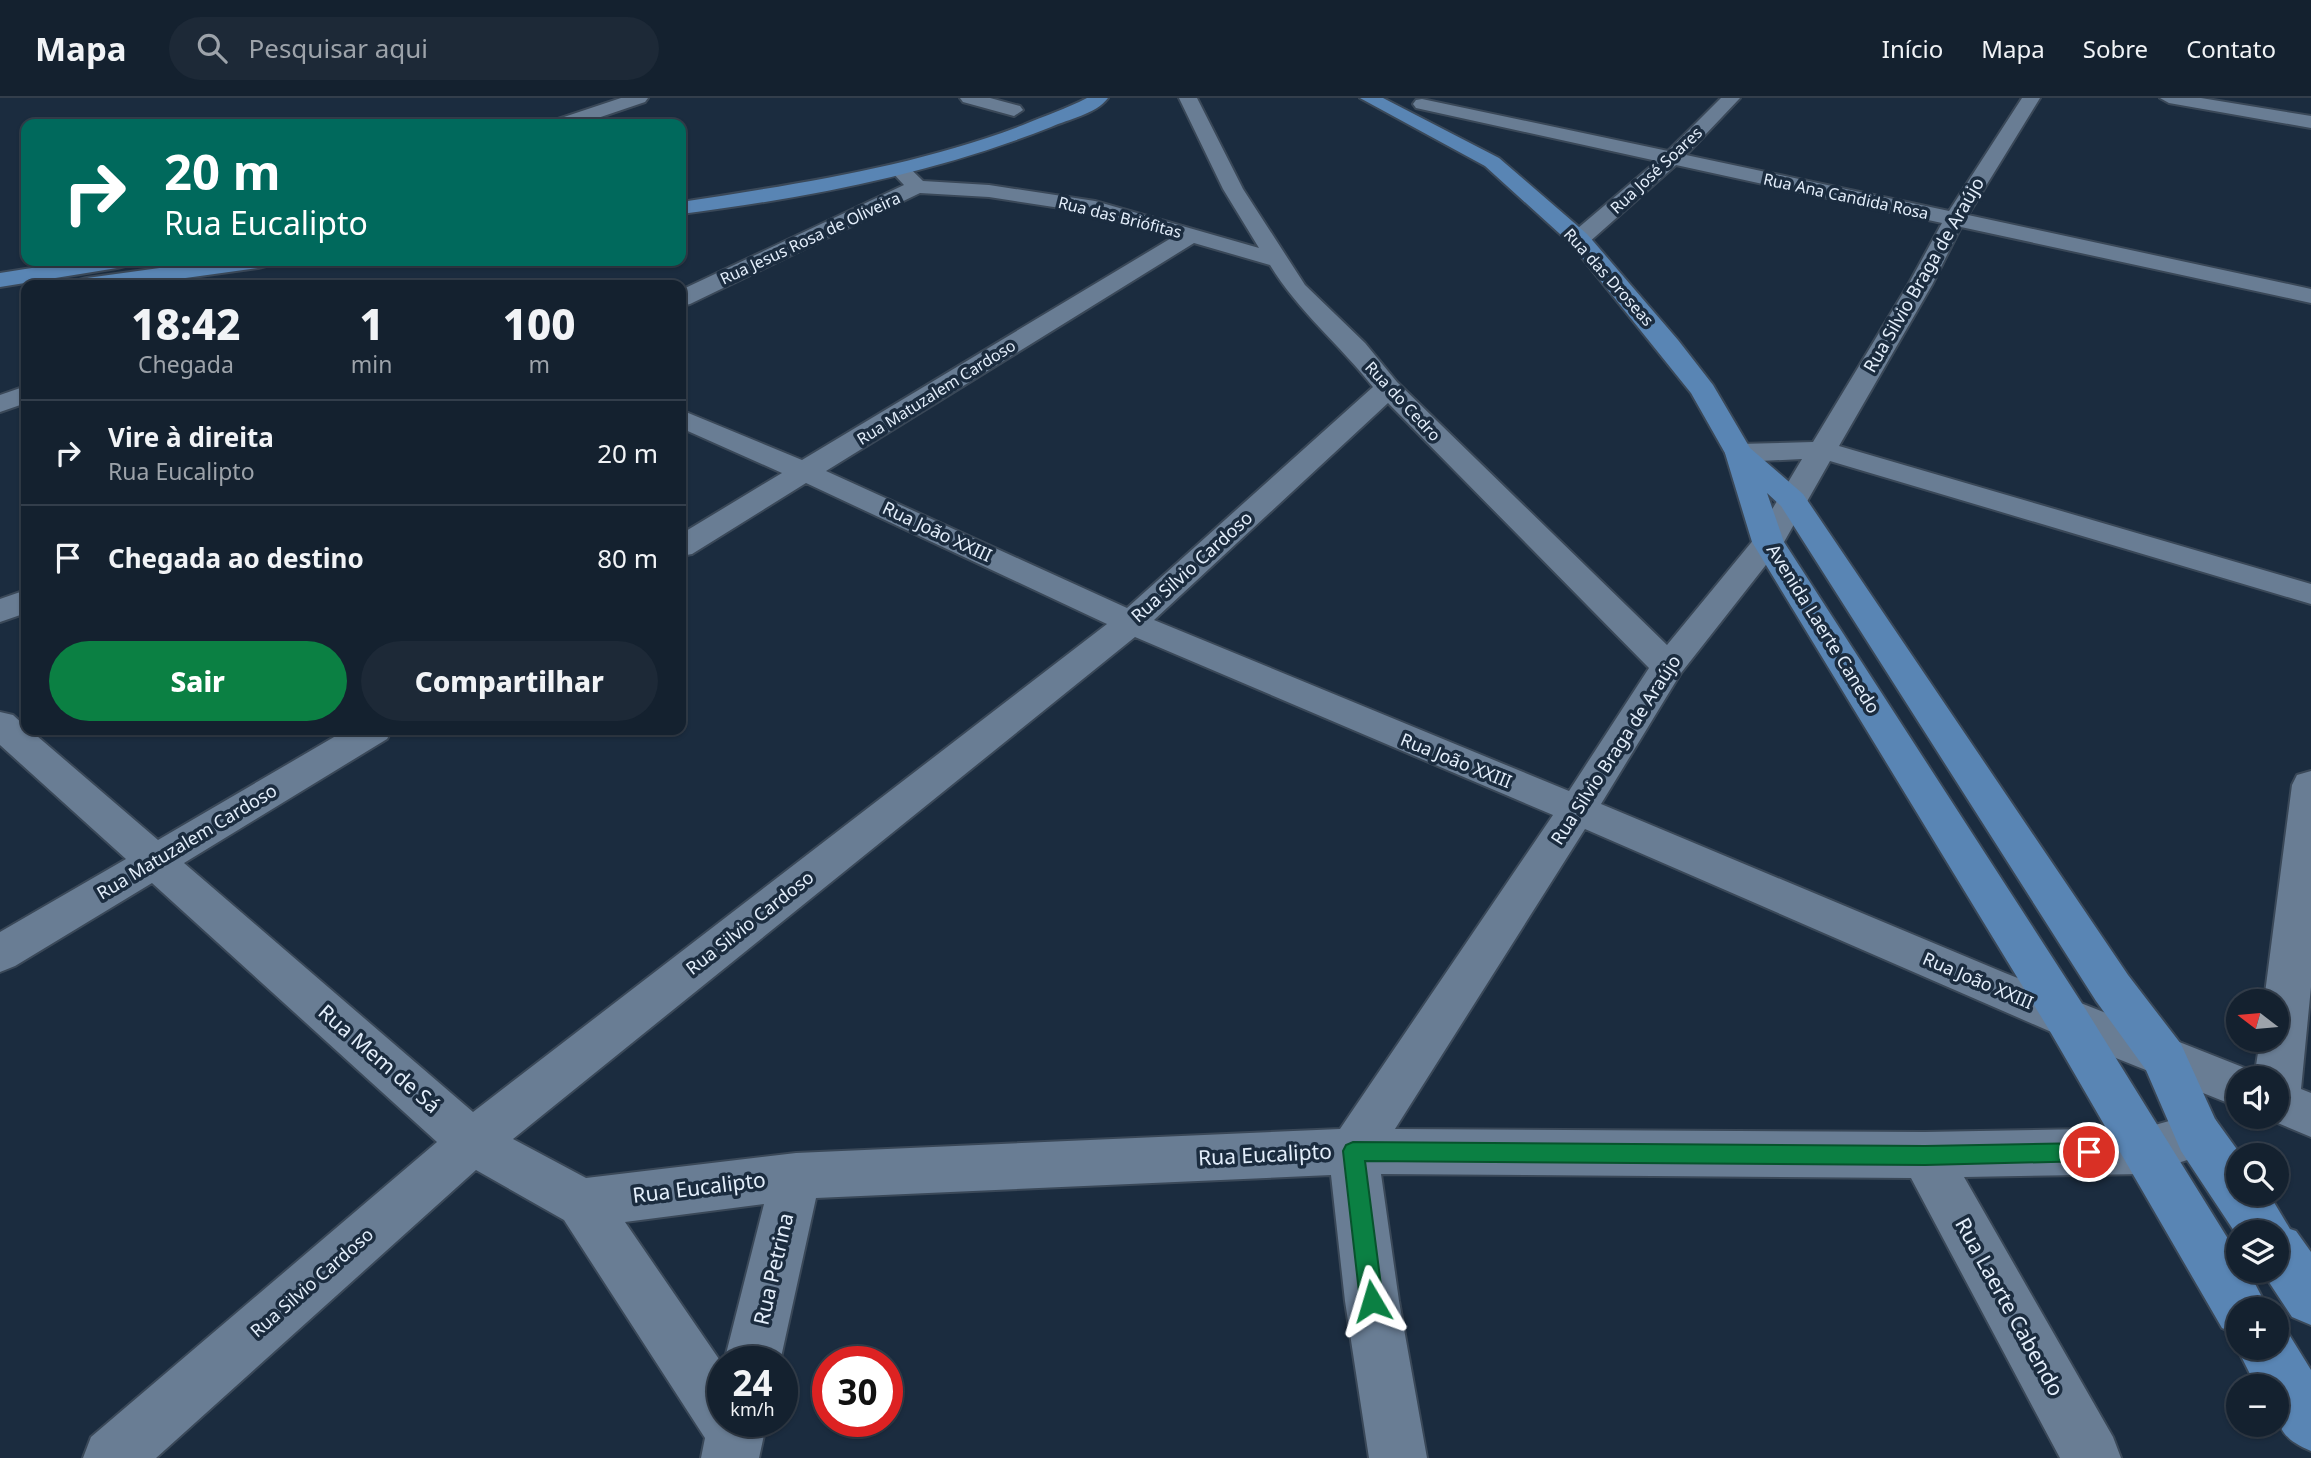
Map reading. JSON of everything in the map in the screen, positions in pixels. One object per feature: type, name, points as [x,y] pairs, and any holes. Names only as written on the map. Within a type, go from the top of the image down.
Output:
[{"type":"street","points":[[577,119],[639,98]]},
{"type":"street","points":[[969,98],[1023,106],[982,122]]},
{"type":"street","points":[[686,207],[900,170],[1002,141],[1099,98]]},
{"type":"street","name":"Rua do Cedro","points":[[1188,98],[1233,189],[1296,289],[1356,348],[1388,388],[1668,666]]},
{"type":"street","name":"Rua das Droseas","points":[[1368,98],[1419,106],[1492,162],[1579,239],[1669,345],[1704,391],[1739,453]]},
{"type":"street","name":"Rua Ana Candida Rosa","points":[[1453,98],[1677,153],[1957,214],[2311,296]]},
{"type":"street","name":"Rua José Soares","points":[[1579,239],[1677,153],[1731,98]]},
{"type":"street","name":"Rua Silvio Braga de Araújo","points":[[1353,1151],[1577,810],[1668,666],[1768,542],[1920,285],[1957,214],[2031,98]]},
{"type":"street","points":[[2169,98],[2311,122]]},
{"type":"street","name":"Rua Ana Candida Rosa","points":[[1419,106],[1677,153]]},
{"type":"street","points":[[781,170],[797,190]]},
{"type":"street","name":"Rua Jesus Rosa de Oliveira","points":[[686,297],[917,187],[900,170]]},
{"type":"street","name":"Rua das Briófitas","points":[[917,187],[989,191],[1095,207],[1279,261]]},
{"type":"street","name":"Rua Ana Candida Rosa","points":[[1957,214],[2311,284]]},
{"type":"street","name":"Rua Matuzalem Cardoso","points":[[686,544],[1191,235]]},
{"type":"street","points":[[0,280],[91,266]]},
{"type":"street","points":[[122,280],[222,266]]},
{"type":"street","points":[[0,300],[21,296]]},
{"type":"street","name":"Rua Silvio Cardoso","points":[[112,1458],[472,1142],[1131,623],[1388,388]]},
{"type":"street","points":[[0,404],[21,396]]},
{"type":"street","name":"Rua João XXIII","points":[[686,420],[808,471],[1131,623],[1340,714],[1577,810],[2067,1019],[2226,1081]]},
{"type":"street","points":[[1739,453],[1822,450],[2311,594]]},
{"type":"street","points":[[1739,453],[1792,500],[2112,988],[2164,1058],[2198,1135],[2226,1175]]},
{"type":"street","name":"Avenida Laerte Canedo","points":[[1739,453],[1768,542],[2067,1019],[2234,1297]]},
{"type":"street","points":[[0,612],[21,602]]},
{"type":"street","name":"Rua Mem de Sá","points":[[0,724],[472,1142],[582,1203],[707,1395]]},
{"type":"street","name":"Rua Matuzalem Cardoso","points":[[0,954],[366,735]]},
{"type":"street","points":[[2280,1066],[2311,785]]},
{"type":"street","points":[[2289,1106],[2311,1115]]},
{"type":"street","name":"Rua Eucalipto","points":[[582,1203],[796,1176],[1353,1151],[1925,1155],[2144,1151],[2198,1135]]},
{"type":"street","points":[[1353,1151],[1375,1325],[1398,1458]]},
{"type":"street","name":"Rua Laerte Cabendo","points":[[1925,1155],[2092,1458]]},
{"type":"street","name":"Rua Petrina","points":[[756,1346],[796,1176]]},
{"type":"street","points":[[2289,1266],[2311,1298]]},
{"type":"street","points":[[2272,1360],[2311,1422]]},
{"type":"route","points":[[1372,1301],[1353,1151],[1925,1155],[2089,1152]]}]
